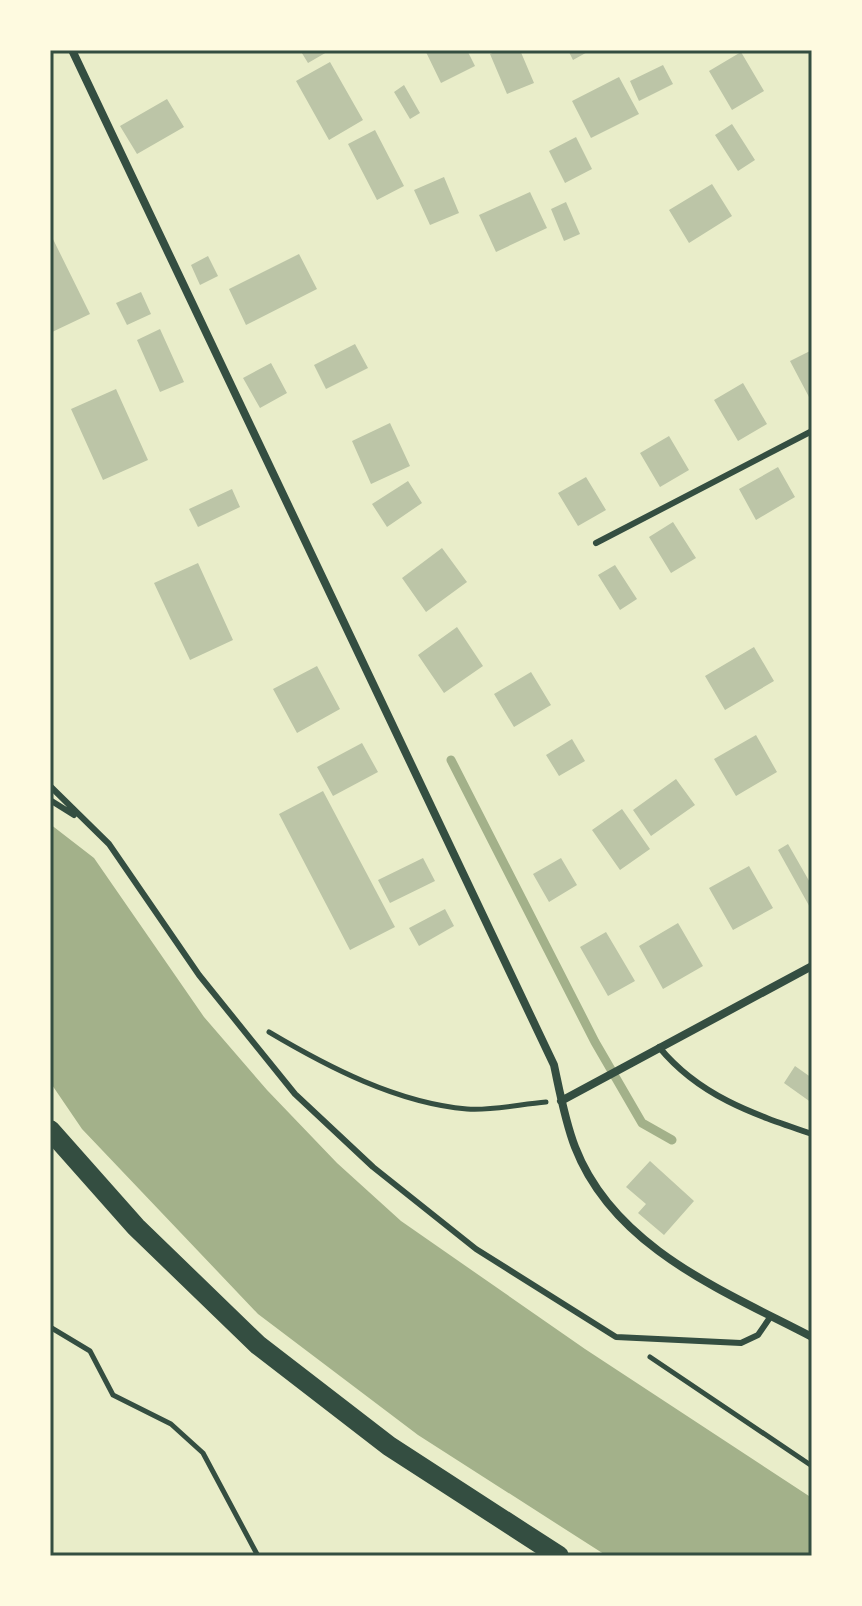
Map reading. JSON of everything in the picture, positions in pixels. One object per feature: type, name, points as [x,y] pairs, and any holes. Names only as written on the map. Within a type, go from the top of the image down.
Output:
[{"type":"main road","points":[[50,1130],[136,1227],[258,1345],[389,1446],[559,1556]]},
{"type":"street","points":[[72,50],[554,1065],[576,1149],[596,1188],[625,1223],[666,1259],[812,1337]]},
{"type":"street","points":[[561,1101],[812,966]]},
{"type":"lane","points":[[596,543],[812,431]]},
{"type":"lane","points":[[50,786],[109,844],[199,975],[295,1094],[373,1167],[476,1249],[616,1337],[741,1343],[758,1335],[771,1316]]},
{"type":"lane","points":[[50,800],[83,821]]},
{"type":"lane","points":[[659,1047],[696,1085],[748,1113],[812,1134]]},
{"type":"path","points":[[259,1026],[306,1054],[392,1093],[468,1109],[561,1101]]},
{"type":"path","points":[[50,1327],[90,1351],[113,1395],[171,1424],[203,1453],[258,1556]]},
{"type":"path","points":[[616,1337],[812,1466]]},
{"type":"shaded area","points":[[50,824],[94,858],[204,1017],[267,1090],[337,1163],[401,1221],[585,1349],[812,1498],[812,1556],[607,1556],[418,1435],[258,1314],[82,1129],[50,1082]]},
{"type":"building","points":[[300,50],[325,50],[327,52],[308,63]]},
{"type":"building","points":[[425,50],[467,50],[475,66],[441,83]]},
{"type":"building","points":[[500,50],[520,50],[534,83],[507,94],[490,54]]},
{"type":"building","points":[[568,50],[591,50],[573,60]]},
{"type":"building","points":[[741,52],[764,91],[732,110],[709,71]]},
{"type":"building","points":[[330,62],[363,120],[329,140],[296,81]]},
{"type":"building","points":[[663,65],[673,84],[639,101],[630,81]]},
{"type":"building","points":[[619,77],[639,114],[591,138],[572,101]]},
{"type":"building","points":[[404,85],[420,113],[410,119],[394,92]]},
{"type":"building","points":[[167,99],[184,127],[137,154],[120,126]]},
{"type":"building","points":[[732,124],[755,160],[738,171],[715,135]]},
{"type":"building","points":[[375,130],[404,186],[377,200],[348,144]]},
{"type":"building","points":[[576,137],[592,169],[565,183],[549,151]]},
{"type":"building","points":[[444,177],[459,213],[430,225],[414,190]]},
{"type":"building","points":[[712,184],[732,216],[689,243],[669,210]]},
{"type":"building","points":[[530,192],[547,228],[496,252],[479,215]]},
{"type":"building","points":[[566,202],[580,234],[564,241],[551,209]]},
{"type":"building","points":[[50,233],[90,314],[50,333]]},
{"type":"building","points":[[299,254],[317,289],[246,325],[229,289]]},
{"type":"building","points":[[208,256],[218,276],[200,285],[191,265]]},
{"type":"building","points":[[141,292],[151,314],[127,325],[116,303]]},
{"type":"building","points":[[160,329],[184,382],[160,392],[137,340]]},
{"type":"building","points":[[355,344],[368,368],[326,389],[314,365]]},
{"type":"building","points":[[812,350],[812,395],[809,397],[790,361]]},
{"type":"building","points":[[271,363],[287,393],[260,408],[243,378]]},
{"type":"building","points":[[743,383],[767,424],[738,441],[714,400]]},
{"type":"building","points":[[116,389],[148,460],[103,480],[71,409]]},
{"type":"building","points":[[390,423],[410,466],[371,484],[352,441]]},
{"type":"building","points":[[669,436],[689,470],[660,487],[640,453]]},
{"type":"building","points":[[778,467],[795,497],[756,520],[739,489]]},
{"type":"building","points":[[586,477],[606,510],[578,526],[558,493]]},
{"type":"building","points":[[408,481],[422,503],[387,527],[372,504]]},
{"type":"building","points":[[232,489],[240,507],[198,527],[189,509]]},
{"type":"building","points":[[673,522],[696,558],[671,573],[649,537]]},
{"type":"building","points":[[442,548],[467,582],[426,612],[402,578]]},
{"type":"building","points":[[198,563],[233,640],[190,660],[154,583]]},
{"type":"building","points":[[615,565],[637,599],[620,610],[598,575]]},
{"type":"building","points":[[457,627],[483,666],[444,693],[418,655]]},
{"type":"building","points":[[754,647],[774,681],[725,710],[705,676]]},
{"type":"building","points":[[317,666],[340,709],[297,733],[273,689]]},
{"type":"building","points":[[531,672],[551,705],[514,727],[494,694]]},
{"type":"building","points":[[756,735],[777,772],[736,796],[714,759]]},
{"type":"building","points":[[572,739],[585,761],[559,776],[546,755]]},
{"type":"building","points":[[362,743],[378,772],[333,796],[317,767]]},
{"type":"building","points":[[676,779],[695,805],[651,836],[633,810]]},
{"type":"building","points":[[323,791],[395,927],[350,950],[279,814]]},
{"type":"building","points":[[622,809],[650,849],[620,870],[592,830]]},
{"type":"building","points":[[788,844],[812,886],[812,911],[778,850]]},
{"type":"building","points":[[423,858],[435,881],[390,903],[378,880]]},
{"type":"building","points":[[561,858],[577,885],[549,902],[533,874]]},
{"type":"building","points":[[749,866],[773,908],[733,930],[709,888]]},
{"type":"building","points":[[445,909],[454,926],[419,946],[409,928]]},
{"type":"building","points":[[678,923],[703,966],[663,989],[639,946]]},
{"type":"building","points":[[606,932],[635,981],[608,996],[580,947]]},
{"type":"building","points":[[795,1066],[812,1078],[812,1103],[784,1083]]},
{"type":"building","points":[[650,1161],[694,1201],[664,1235],[638,1213],[646,1204],[626,1187]]},
{"type":"waterway","points":[[451,760],[595,1042],[642,1123],[672,1140]]}]
